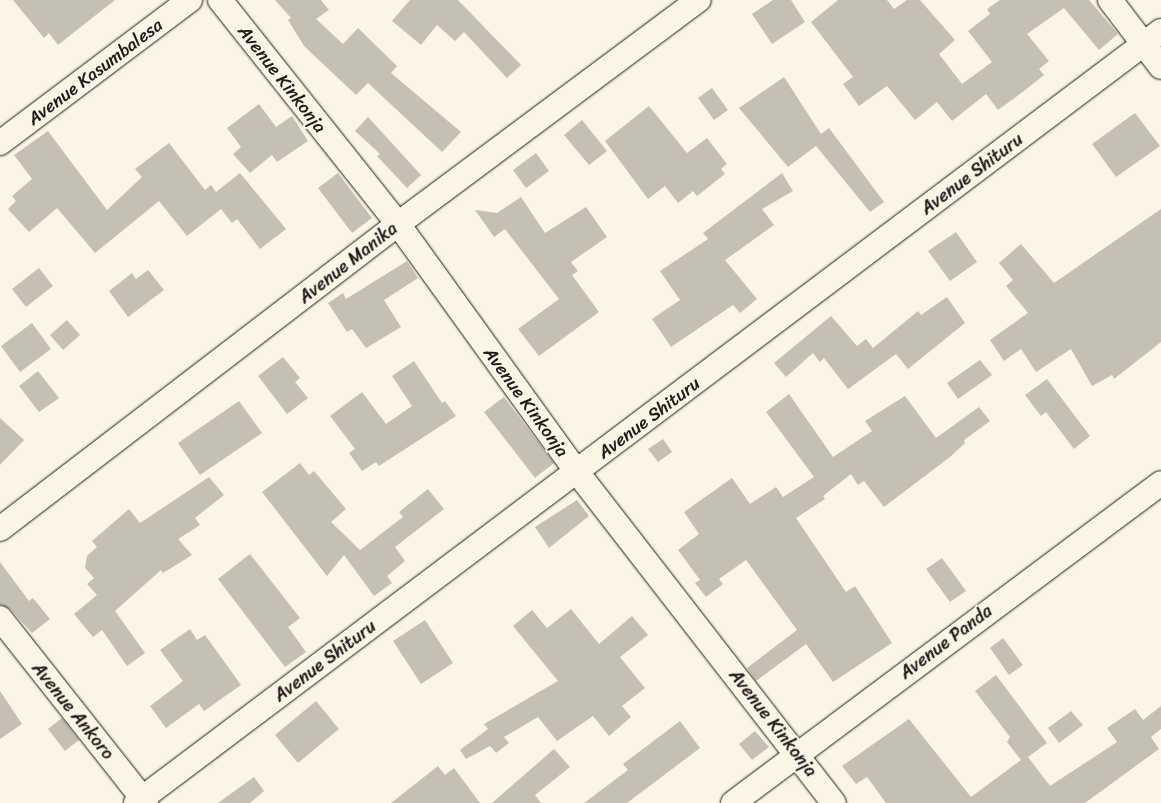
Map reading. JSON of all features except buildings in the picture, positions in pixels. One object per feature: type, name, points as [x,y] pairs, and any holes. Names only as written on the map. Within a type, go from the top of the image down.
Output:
[{"type":"street","name":"Avenue Kasumbalesa","points":[[0,144],[190,0]]},
{"type":"street","name":"Avenue Kinkonja","points":[[220,0],[398,224],[578,472],[834,803]]},
{"type":"street","name":"Avenue Manika","points":[[0,529],[398,224],[699,0]]},
{"type":"street","points":[[1110,0],[1152,37],[1161,67]]},
{"type":"street","name":"Avenue Shituru","points":[[141,801],[1152,37]]},
{"type":"street","name":"Avenue Panda","points":[[733,803],[796,753],[1161,483]]},
{"type":"street","name":"Avenue Ankoro","points":[[0,618],[141,801]]}]
